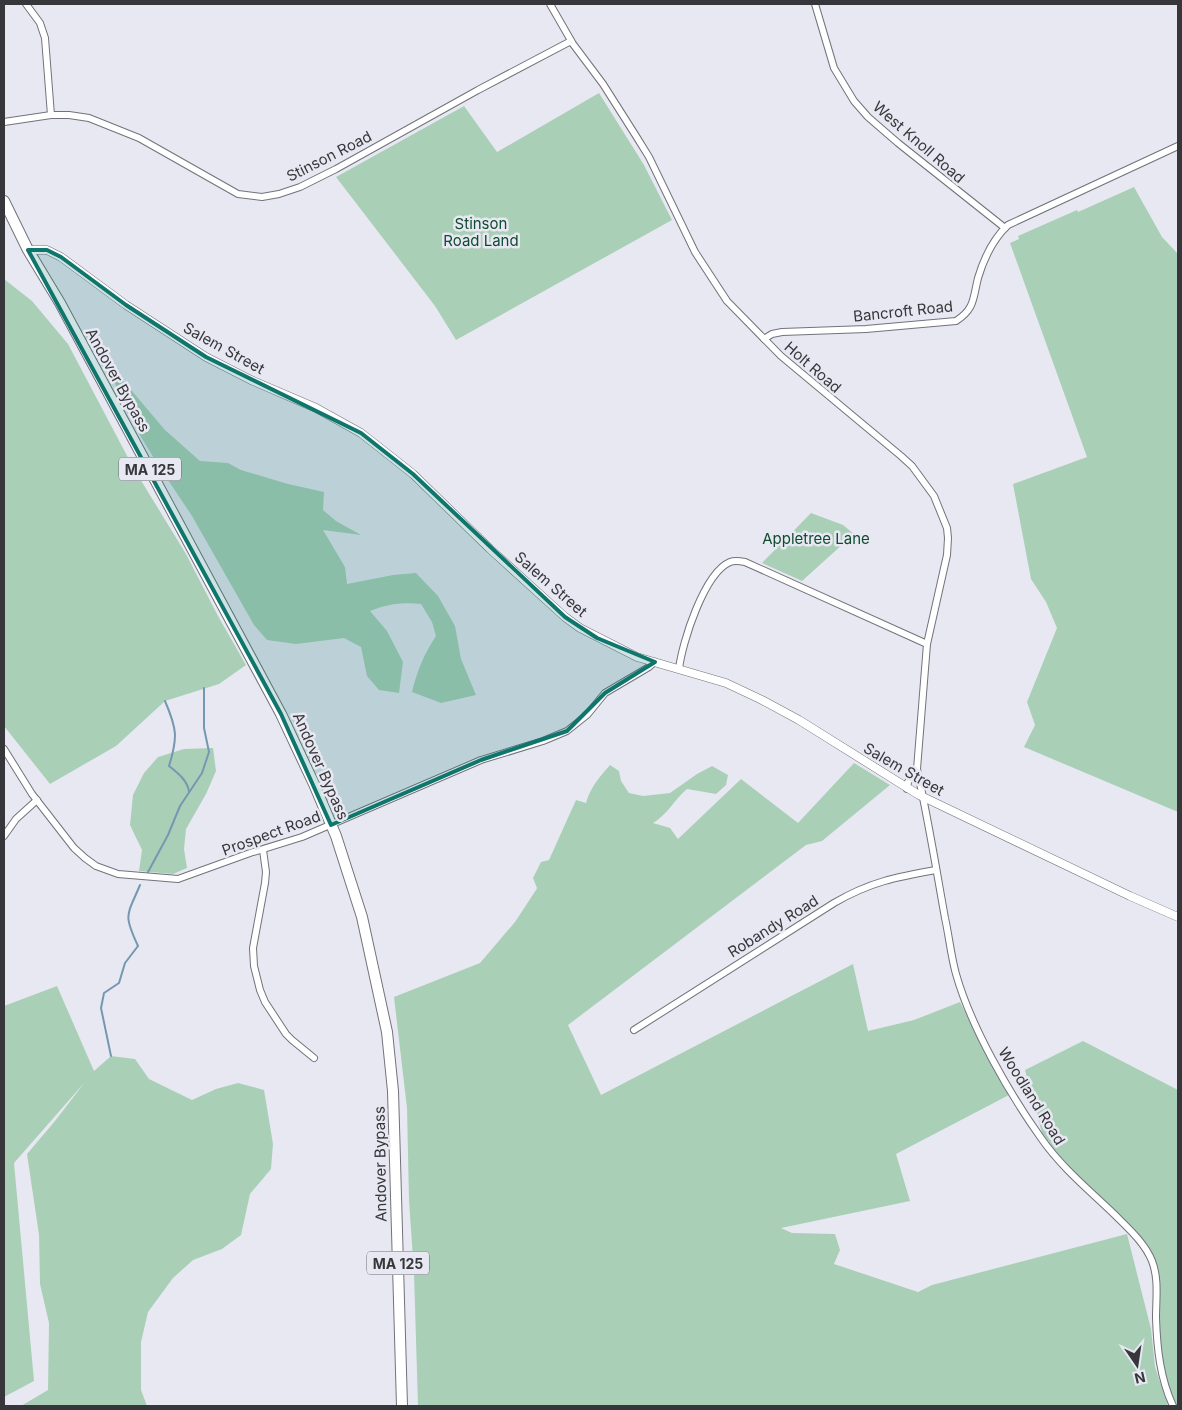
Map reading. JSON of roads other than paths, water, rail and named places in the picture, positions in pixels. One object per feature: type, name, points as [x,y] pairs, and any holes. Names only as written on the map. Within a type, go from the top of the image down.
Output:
[{"type":"main road","name":"Andover Bypass","points":[[4,201],[28,250],[60,304],[277,706],[331,825],[362,917],[387,1032],[393,1091],[402,1406]]},
{"type":"street","points":[[26,4],[40,23],[45,38],[51,115]]},
{"type":"street","name":"Holt Road","points":[[550,4],[571,41],[603,84],[636,136],[706,271],[726,300],[781,356],[901,456],[934,496],[947,528],[948,538],[945,563],[927,644],[918,769],[923,797]]},
{"type":"street","name":"West Knoll Road","points":[[815,4],[834,68],[854,101],[868,117],[898,143],[1005,228]]},
{"type":"street","name":"Stinson Road","points":[[4,122],[51,115],[89,118],[140,138],[238,194],[262,197],[279,194],[336,169],[571,41]]},
{"type":"street","name":"Bancroft Road","points":[[764,339],[772,334],[782,332],[866,329],[956,321],[966,315],[970,308],[979,277],[994,241],[1005,228],[1037,211],[1178,146]]},
{"type":"street","name":"Salem Street","points":[[28,250],[47,250],[61,257],[126,305],[206,357],[251,380],[316,408],[361,433],[413,474],[490,549],[565,617],[580,628],[637,657],[726,683],[762,700],[799,720],[907,789],[1130,896],[1178,917]]},
{"type":"street","points":[[679,669],[681,654],[695,611],[715,574],[721,568],[735,561],[745,562],[927,644]]},
{"type":"street","name":"Prospect Road","points":[[4,749],[37,800],[84,858],[96,866],[118,874],[178,878],[302,837],[481,760],[543,741],[567,731],[605,693],[655,662]]},
{"type":"street","name":"Holt Road","points":[[907,789],[908,782],[918,769]]},
{"type":"street","name":"Woodland Road","points":[[923,797],[956,972],[976,1026],[1002,1076],[1041,1139],[1066,1168],[1134,1234],[1152,1261],[1157,1290],[1156,1333],[1159,1356],[1164,1384],[1172,1406]]},
{"type":"street","points":[[4,836],[16,819],[37,800]]},
{"type":"street","points":[[263,850],[266,872],[265,883],[253,948],[257,977],[266,1002],[278,1023],[292,1040],[314,1058]]},
{"type":"street","name":"Robandy Road","points":[[634,1030],[856,890],[880,881],[936,870]]},
{"type":"waterway","points":[[148,872],[168,835],[180,806],[202,773],[209,752],[204,728],[204,688]]},
{"type":"waterway","points":[[165,701],[175,733],[174,748],[169,766],[185,781],[189,792]]},
{"type":"waterway","points":[[111,1056],[101,1008],[104,993],[119,983],[125,963],[138,946],[130,927],[128,915],[140,885]]},
{"type":"park label","name":"Stinson Road Land","points":[[481,232]]},
{"type":"park label","name":"Appletree Lane","points":[[816,538]]}]
